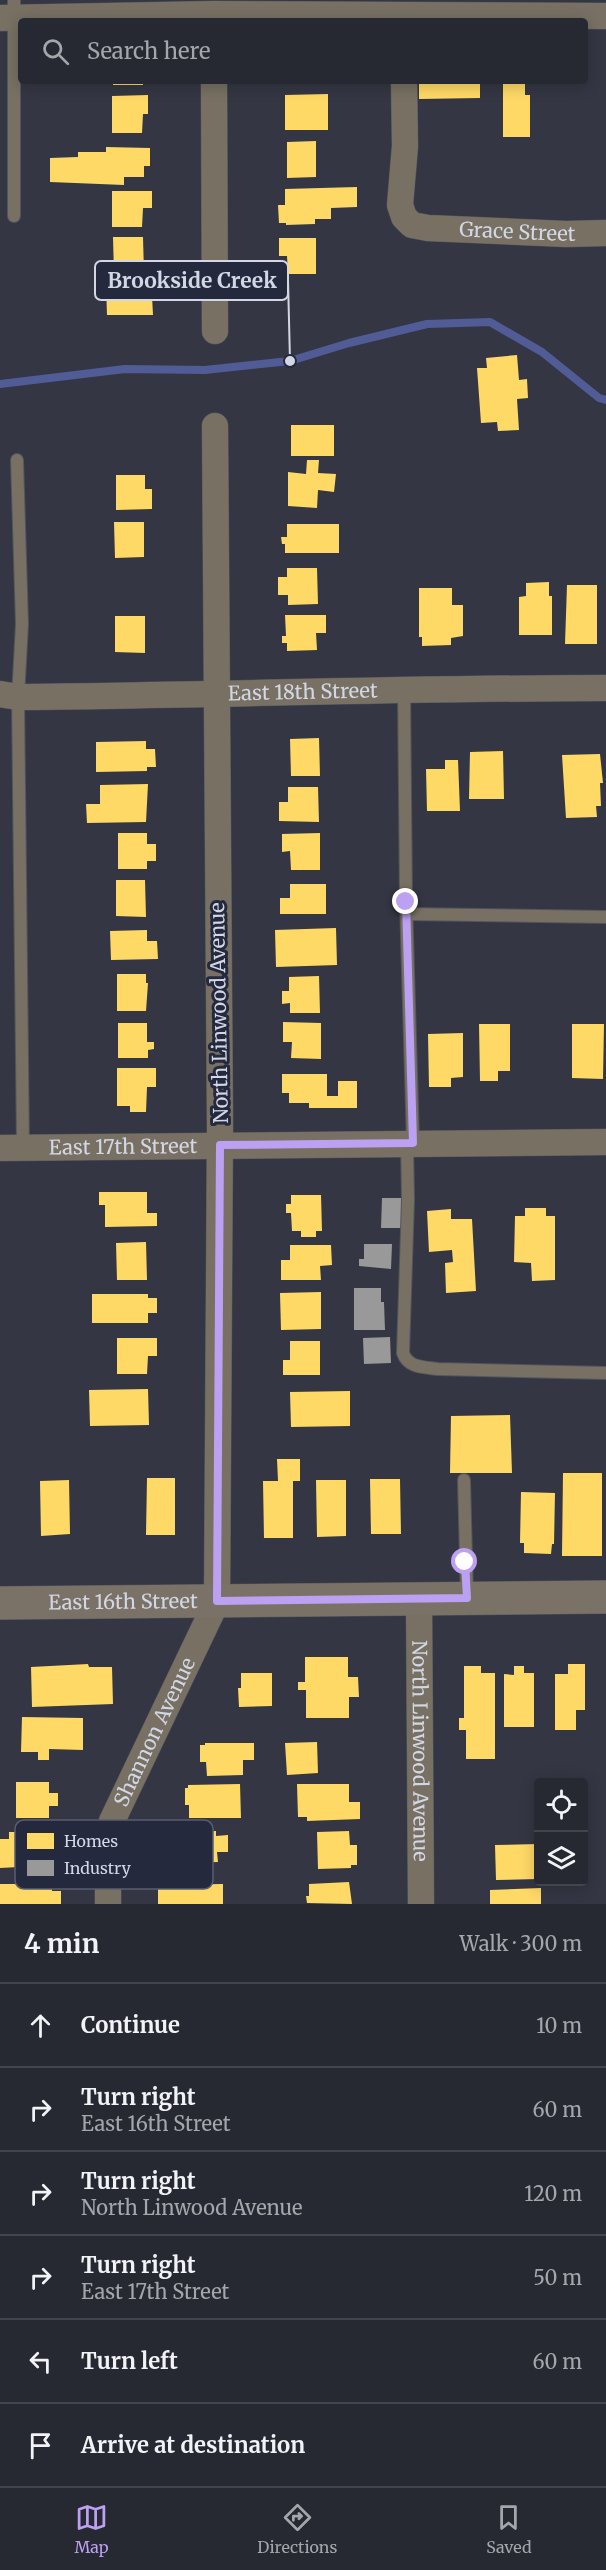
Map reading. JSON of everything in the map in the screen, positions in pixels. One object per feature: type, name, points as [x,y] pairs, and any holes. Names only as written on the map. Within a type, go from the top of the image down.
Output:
[{"type":"main road","name":"East 16th Street","points":[[0,1603],[606,1597]]},
{"type":"street","points":[[9,12],[214,12],[403,18],[580,8],[606,16]]},
{"type":"street","points":[[214,84],[215,331]]},
{"type":"street","name":"Grace Street","points":[[404,84],[405,146],[400,205],[404,218],[412,225],[428,228],[566,234],[606,233]]},
{"type":"street","name":"North Linwood Avenue","points":[[215,426],[215,694],[220,1145],[217,1601]]},
{"type":"street","name":"East 18th Street","points":[[9,695],[215,694],[404,688],[606,688]]},
{"type":"street","name":"East 17th Street","points":[[12,1148],[606,1142]]},
{"type":"street","name":"North Linwood Avenue","points":[[419,1599],[421,1904]]},
{"type":"street","name":"Shannon Avenue","points":[[112,1820],[217,1601]]},
{"type":"lane","points":[[9,12],[14,216]]},
{"type":"lane","points":[[12,1148],[9,695],[22,624],[17,460]]},
{"type":"lane","points":[[404,688],[410,1143],[403,1353],[405,1360],[414,1366],[438,1370],[606,1373]]},
{"type":"lane","points":[[407,914],[606,917]]},
{"type":"lane","points":[[464,1480],[467,1598]]},
{"type":"building: Homes","points":[[113,84],[143,84],[143,85]]},
{"type":"building: Homes","points":[[419,84],[480,84],[480,98],[419,99]]},
{"type":"building: Homes","points":[[503,84],[525,84],[525,95],[530,95],[530,137],[503,137]]},
{"type":"building: Homes","points":[[328,94],[328,130],[285,130],[285,95]]},
{"type":"building: Homes","points":[[148,95],[148,114],[143,114],[142,133],[112,133],[112,96]]},
{"type":"building: Homes","points":[[316,141],[316,177],[287,178],[287,142]]},
{"type":"building: Homes","points":[[106,147],[150,148],[150,166],[144,166],[144,177],[124,177],[124,185],[50,182],[50,158],[78,157],[78,152],[106,152]]},
{"type":"building: Homes","points":[[357,187],[357,207],[331,208],[331,219],[315,219],[315,224],[286,225],[286,223],[279,223],[278,205],[285,205],[285,189]]},
{"type":"building: Homes","points":[[112,191],[152,191],[152,208],[143,208],[142,227],[112,227]]},
{"type":"building: Homes","points":[[113,237],[143,237],[144,273],[114,274]]},
{"type":"building: Homes","points":[[279,238],[316,238],[316,274],[288,274],[287,256],[279,256]]},
{"type":"building: Homes","points":[[143,284],[143,296],[152,296],[153,315],[107,315],[106,285]]},
{"type":"building: Homes","points":[[517,355],[519,380],[527,379],[528,398],[517,399],[519,430],[498,431],[497,422],[481,423],[477,368],[487,368],[486,358]]},
{"type":"building: Homes","points":[[291,425],[334,425],[334,456],[291,456]]},
{"type":"building: Homes","points":[[307,460],[319,460],[318,473],[336,474],[334,492],[318,490],[317,508],[288,506],[288,472],[306,474]]},
{"type":"building: Homes","points":[[116,475],[145,475],[145,489],[152,489],[152,509],[116,510]]},
{"type":"building: Homes","points":[[114,522],[144,522],[144,557],[115,558]]},
{"type":"building: Homes","points":[[287,524],[339,524],[339,553],[285,553],[285,544],[282,544],[281,537],[287,537]]},
{"type":"building: Homes","points":[[287,568],[317,568],[318,604],[288,605],[288,595],[278,595],[278,577],[287,577]]},
{"type":"building: Homes","points":[[549,582],[549,596],[552,596],[552,635],[519,635],[519,597],[526,596],[526,583]]},
{"type":"building: Homes","points":[[567,585],[597,585],[597,644],[565,644]]},
{"type":"building: Homes","points":[[419,588],[452,588],[452,605],[463,605],[463,636],[451,638],[451,645],[422,646],[422,637],[419,637]]},
{"type":"building: Homes","points":[[285,615],[326,615],[326,633],[316,633],[317,650],[287,651],[287,643],[282,643],[282,636],[286,636]]},
{"type":"building: Homes","points":[[115,616],[145,616],[145,653],[115,652]]},
{"type":"building: Homes","points":[[319,738],[320,776],[291,776],[290,739]]},
{"type":"building: Homes","points":[[146,741],[146,749],[155,749],[156,767],[147,767],[147,771],[96,772],[96,742]]},
{"type":"building: Homes","points":[[503,751],[504,799],[469,799],[470,752]]},
{"type":"building: Homes","points":[[600,754],[603,783],[600,783],[601,806],[596,806],[597,817],[566,818],[562,755]]},
{"type":"building: Homes","points":[[445,760],[458,760],[460,811],[427,811],[426,769],[445,769]]},
{"type":"building: Homes","points":[[148,784],[146,822],[87,823],[86,804],[100,804],[100,785]]},
{"type":"building: Homes","points":[[288,787],[318,787],[319,822],[279,821],[279,802],[288,802]]},
{"type":"building: Homes","points":[[118,833],[147,833],[147,844],[156,844],[156,861],[147,861],[147,869],[118,869]]},
{"type":"building: Homes","points":[[320,833],[320,870],[291,870],[290,851],[282,852],[282,834]]},
{"type":"building: Homes","points":[[116,880],[145,880],[146,917],[116,916]]},
{"type":"building: Homes","points":[[290,884],[326,884],[326,914],[280,914],[280,898],[290,898]]},
{"type":"building: Homes","points":[[336,928],[337,965],[276,967],[275,930]]},
{"type":"building: Homes","points":[[147,930],[147,941],[157,941],[158,959],[111,960],[110,931]]},
{"type":"building: Homes","points":[[117,974],[146,974],[146,983],[148,983],[146,1011],[117,1011]]},
{"type":"building: Homes","points":[[319,976],[320,1013],[290,1013],[290,1003],[282,1004],[282,991],[289,991],[289,977]]},
{"type":"building: Homes","points":[[283,1022],[321,1023],[321,1059],[291,1058],[292,1042],[283,1042]]},
{"type":"building: Homes","points":[[118,1023],[147,1023],[147,1042],[154,1042],[154,1049],[148,1050],[148,1058],[118,1058]]},
{"type":"building: Homes","points":[[479,1024],[510,1024],[510,1071],[498,1071],[498,1081],[480,1081]]},
{"type":"building: Homes","points":[[572,1024],[604,1024],[603,1079],[572,1078]]},
{"type":"building: Homes","points":[[463,1033],[463,1077],[451,1078],[451,1087],[429,1087],[428,1034]]},
{"type":"building: Homes","points":[[117,1068],[156,1068],[156,1087],[147,1087],[146,1112],[130,1112],[130,1106],[117,1106]]},
{"type":"building: Homes","points":[[282,1074],[327,1074],[327,1096],[338,1096],[338,1081],[357,1081],[357,1108],[309,1108],[309,1103],[289,1103],[289,1093],[282,1093]]},
{"type":"building: Homes","points":[[99,1192],[147,1192],[147,1213],[157,1213],[157,1226],[105,1227],[105,1205],[99,1205]]},
{"type":"building: Homes","points":[[291,1195],[321,1195],[322,1231],[316,1231],[316,1237],[301,1237],[301,1231],[292,1231],[291,1213],[286,1213],[286,1204],[291,1204]]},
{"type":"building: Homes","points":[[525,1208],[546,1208],[546,1216],[555,1216],[555,1280],[532,1281],[531,1263],[514,1262],[515,1216],[525,1216]]},
{"type":"building: Homes","points":[[451,1209],[451,1219],[472,1219],[476,1291],[446,1293],[445,1263],[453,1262],[452,1250],[429,1252],[427,1211]]},
{"type":"building: Homes","points":[[146,1242],[147,1280],[117,1280],[116,1243]]},
{"type":"building: Homes","points":[[290,1245],[331,1245],[332,1265],[320,1266],[321,1280],[281,1280],[281,1260],[290,1260]]},
{"type":"building: Homes","points":[[321,1292],[321,1329],[281,1330],[280,1293]]},
{"type":"building: Homes","points":[[92,1294],[148,1294],[148,1298],[157,1298],[157,1313],[148,1313],[148,1323],[92,1323]]},
{"type":"building: Homes","points":[[117,1338],[157,1338],[157,1356],[148,1356],[147,1374],[117,1374]]},
{"type":"building: Homes","points":[[290,1341],[320,1341],[320,1375],[283,1375],[283,1360],[290,1360]]},
{"type":"building: Homes","points":[[148,1389],[149,1425],[90,1426],[89,1390]]},
{"type":"building: Homes","points":[[350,1391],[350,1426],[291,1427],[290,1392]]},
{"type":"building: Homes","points":[[510,1415],[512,1473],[450,1473],[451,1416]]},
{"type":"building: Homes","points":[[277,1459],[300,1459],[300,1481],[293,1481],[293,1538],[264,1538],[263,1481],[278,1481]]},
{"type":"building: Homes","points":[[563,1473],[602,1473],[602,1556],[562,1556]]},
{"type":"building: Homes","points":[[147,1478],[175,1478],[175,1535],[146,1535]]},
{"type":"building: Homes","points":[[370,1479],[400,1479],[401,1534],[371,1534]]},
{"type":"building: Homes","points":[[69,1480],[70,1534],[41,1536],[40,1481]]},
{"type":"building: Homes","points":[[316,1480],[346,1480],[346,1536],[317,1537]]},
{"type":"building: Homes","points":[[521,1492],[555,1493],[554,1544],[552,1544],[551,1554],[524,1553],[524,1543],[520,1543]]},
{"type":"building: Homes","points":[[305,1657],[348,1657],[348,1677],[358,1677],[359,1697],[349,1697],[349,1718],[306,1718],[306,1690],[298,1690],[298,1682],[305,1682]]},
{"type":"building: Homes","points":[[88,1664],[89,1667],[112,1667],[113,1704],[32,1707],[31,1667]]},
{"type":"building: Homes","points":[[568,1664],[585,1664],[585,1710],[576,1710],[576,1730],[555,1730],[555,1674],[568,1674]]},
{"type":"building: Homes","points":[[464,1666],[481,1666],[481,1673],[495,1673],[495,1759],[466,1759],[466,1730],[459,1730],[459,1718],[464,1718]]},
{"type":"building: Homes","points":[[514,1666],[524,1666],[524,1673],[534,1673],[534,1727],[504,1727],[504,1674],[514,1675]]},
{"type":"building: Homes","points":[[241,1673],[272,1673],[272,1706],[239,1707],[238,1688],[241,1688]]},
{"type":"building: Homes","points":[[22,1717],[83,1718],[83,1750],[49,1749],[49,1760],[38,1760],[38,1752],[21,1752]]},
{"type":"building: Homes","points":[[317,1742],[318,1773],[287,1775],[285,1743]]},
{"type":"building: Homes","points":[[205,1743],[254,1743],[254,1760],[243,1760],[243,1775],[207,1776],[206,1762],[200,1762],[200,1745],[205,1745]]},
{"type":"building: Homes","points":[[16,1782],[49,1782],[49,1793],[58,1793],[58,1806],[49,1806],[49,1818],[16,1818]]},
{"type":"building: Homes","points":[[240,1784],[241,1818],[189,1818],[189,1805],[185,1805],[185,1788],[188,1788],[188,1785]]},
{"type":"building: Homes","points":[[297,1784],[349,1784],[349,1802],[360,1802],[360,1819],[307,1821],[307,1817],[298,1817]]},
{"type":"building: Homes","points":[[213,1831],[216,1831],[216,1836],[228,1835],[228,1852],[217,1852],[218,1862],[213,1862]]},
{"type":"building: Homes","points":[[349,1831],[350,1845],[357,1845],[357,1865],[351,1865],[351,1868],[318,1869],[317,1832]]},
{"type":"building: Homes","points":[[9,1832],[15,1832],[15,1867],[0,1868],[0,1839],[9,1839]]},
{"type":"building: Homes","points":[[534,1844],[534,1879],[496,1880],[495,1845]]},
{"type":"building: Homes","points":[[349,1882],[352,1904],[307,1903],[309,1884]]},
{"type":"building: Homes","points":[[0,1884],[15,1884],[15,1889],[61,1891],[61,1904],[0,1904]]},
{"type":"building: Homes","points":[[213,1884],[223,1884],[223,1904],[158,1904],[158,1889],[213,1889]]},
{"type":"building: Homes","points":[[541,1888],[541,1904],[490,1904],[490,1890]]},
{"type":"building: Industry","points":[[382,1198],[402,1198],[402,1228],[381,1228]]},
{"type":"building: Industry","points":[[364,1244],[392,1244],[391,1269],[359,1266],[359,1259],[364,1259]]},
{"type":"building: Industry","points":[[354,1288],[381,1288],[385,1330],[354,1330]]},
{"type":"building: Industry","points":[[390,1337],[391,1363],[364,1364],[363,1338]]},
{"type":"waterway","points":[[0,384],[125,369],[205,370],[290,361],[349,343],[427,324],[490,322],[542,352],[599,398],[606,400]]},
{"type":"place","name":"Brookside Creek","points":[[290,361]]},
{"type":"route","points":[[406,902],[413,1143],[220,1145],[217,1601],[467,1598],[465,1562]]}]
